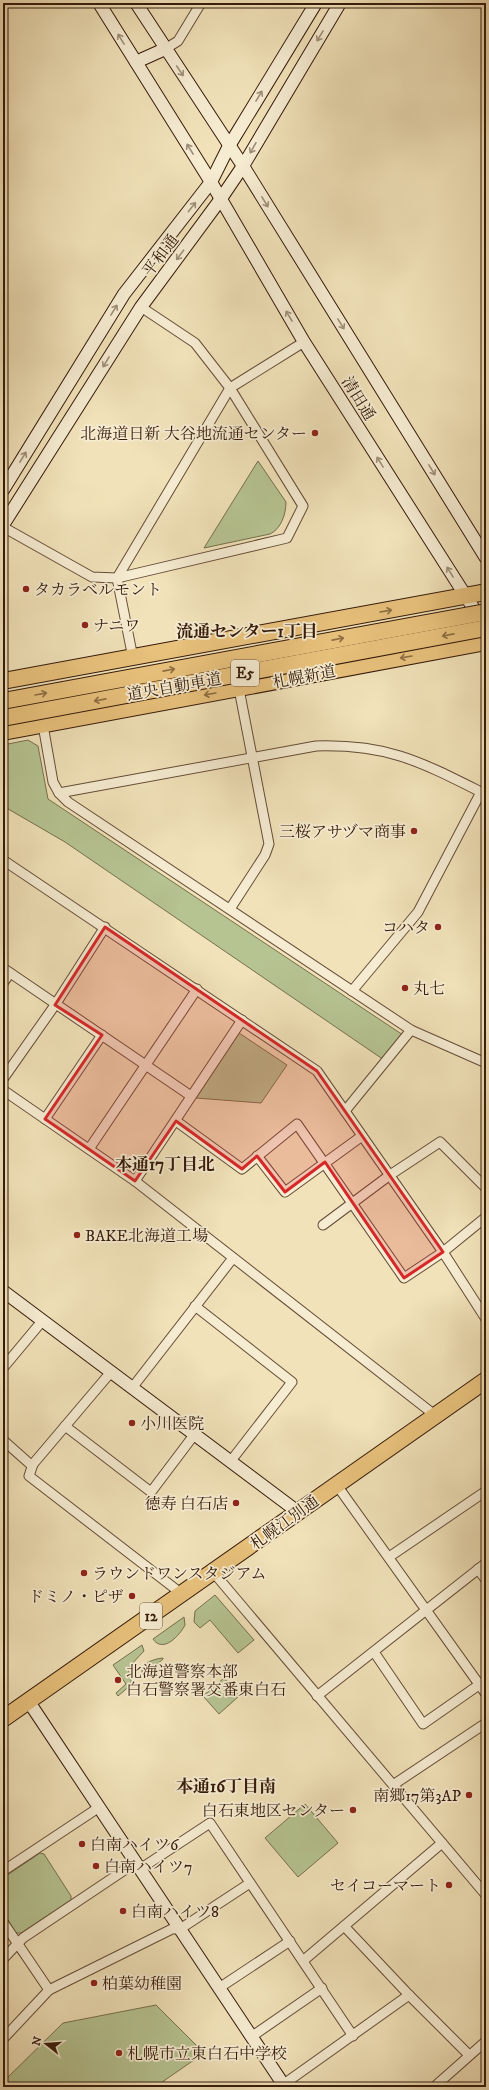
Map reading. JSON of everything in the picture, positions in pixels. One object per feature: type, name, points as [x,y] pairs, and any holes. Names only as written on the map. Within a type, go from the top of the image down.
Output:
[{"type":"highway","points":[[3,682],[486,592]]},
{"type":"highway","name":"道央自動車道","points":[[3,701],[486,612]]},
{"type":"highway","name":"道央自動車道","points":[[3,718],[486,628]]},
{"type":"highway","name":"札幌新道","points":[[3,732],[486,642]]},
{"type":"highway","name":"札幌江別通","points":[[3,1719],[486,1380]]},
{"type":"street","name":"清田通","points":[[99,3],[211,182],[220,200],[304,342],[486,628]]},
{"type":"street","name":"清田通","points":[[136,3],[243,166],[486,558]]},
{"type":"street","points":[[136,62],[165,49],[178,41],[201,3]]},
{"type":"street","name":"平和通","points":[[3,490],[124,294],[211,182],[229,146],[316,3]]},
{"type":"street","name":"平和通","points":[[3,526],[141,307],[220,200],[243,166],[340,3]]},
{"type":"street","points":[[3,526],[92,577],[117,578],[287,538],[303,506],[230,388],[195,343],[141,307]]},
{"type":"street","points":[[133,658],[117,578],[230,388],[304,342]]},
{"type":"street","points":[[230,910],[265,855],[269,844],[240,689]]},
{"type":"street","points":[[43,725],[53,782],[59,793],[68,802],[411,1030],[486,1063]]},
{"type":"street","points":[[59,793],[316,746],[355,746],[392,752],[422,762],[483,790],[418,912],[352,991]]},
{"type":"street","points":[[3,860],[318,1071],[443,1252],[486,1318]]},
{"type":"street","points":[[3,1079],[55,1005],[105,927]]},
{"type":"street","points":[[3,983],[7,970],[55,1005],[102,1035],[191,1096]]},
{"type":"street","points":[[88,1149],[146,1066],[197,989]]},
{"type":"street","points":[[135,1181],[242,1020]]},
{"type":"street","points":[[345,1111],[411,1030]]},
{"type":"street","points":[[45,1119],[102,1035]]},
{"type":"street","points":[[3,1090],[135,1181],[436,1416]]},
{"type":"street","points":[[176,1121],[242,1169],[297,1124],[326,1162],[404,1278],[443,1252],[486,1217]]},
{"type":"street","points":[[257,1156],[285,1192],[362,1136]]},
{"type":"street","points":[[323,1225],[390,1175],[440,1142],[486,1188]]},
{"type":"street","points":[[132,1388],[233,1258]]},
{"type":"street","points":[[3,1291],[298,1512]]},
{"type":"street","points":[[195,1306],[292,1382],[230,1462]]},
{"type":"street","points":[[3,1368],[43,1320]]},
{"type":"street","points":[[111,1372],[33,1464],[29,1476],[182,1594]]},
{"type":"street","points":[[66,1426],[151,1492],[194,1435]]},
{"type":"street","points":[[4,1444],[30,1464],[33,1464]]},
{"type":"street","points":[[336,1484],[426,1610],[483,1682],[486,1694]]},
{"type":"street","points":[[389,1557],[486,1491]]},
{"type":"street","points":[[318,1696],[486,1563]]},
{"type":"street","points":[[478,1569],[486,1580]]},
{"type":"street","points":[[214,1572],[486,1895]]},
{"type":"street","points":[[374,1652],[423,1724],[483,1682]]},
{"type":"street","points":[[29,1702],[284,2086],[409,1995]]},
{"type":"street","points":[[393,1785],[486,1723]]},
{"type":"street","points":[[3,1871],[98,1808]]},
{"type":"street","points":[[3,1959],[23,1938],[210,1823],[304,1960],[353,2036]]},
{"type":"street","points":[[304,1960],[442,1843]]},
{"type":"street","points":[[3,2039],[49,1990],[172,1929],[180,1929],[250,1883]]},
{"type":"street","points":[[3,1922],[49,1990]]},
{"type":"street","points":[[344,1926],[409,1995],[469,2055]]},
{"type":"street","points":[[219,1988],[290,1941]]},
{"type":"street","points":[[252,2037],[322,1988]]},
{"type":"street","points":[[434,2087],[486,2041]]},
{"type":"highlighted area","points":[[105,927],[317,1071],[443,1252],[404,1278],[325,1162],[285,1192],[257,1156],[242,1169],[176,1121],[135,1181],[45,1119],[102,1035],[55,1005]]},
{"type":"green space","points":[[258,461],[286,502],[284,516],[280,525],[270,534],[204,548]]},
{"type":"green space","points":[[28,740],[38,746],[48,799],[403,1035],[384,1060],[65,842],[3,806],[3,745]]},
{"type":"green space","points":[[239,1033],[287,1065],[261,1103],[196,1098]]},
{"type":"green space","points":[[215,1595],[254,1640],[238,1653],[210,1620],[200,1628],[194,1622],[195,1611]]},
{"type":"green space","points":[[184,1617],[185,1625],[179,1634],[171,1641],[162,1645],[153,1639]]},
{"type":"green space","points":[[142,1645],[144,1651],[128,1668],[132,1684],[118,1696],[116,1693],[126,1684],[113,1665]]},
{"type":"green space","points":[[163,1658],[143,1676],[142,1672],[144,1665],[151,1661]]},
{"type":"green space","points":[[224,1678],[239,1696],[219,1714],[203,1696]]},
{"type":"green space","points":[[305,1804],[338,1843],[298,1877],[265,1838]]},
{"type":"green space","points":[[40,1853],[44,1854],[71,1896],[71,1900],[21,1933],[16,1933],[3,1912],[3,1878]]},
{"type":"green space","name":"札幌市立東白石中学校","points":[[156,2005],[204,2053],[155,2087],[3,2087],[3,2082],[63,2023]]},
{"type":"place","name":"北海道日新 大谷地流通センター","points":[[315,433]]},
{"type":"place","name":"タカラベルモント","points":[[26,589]]},
{"type":"place","name":"ナニワ","points":[[85,625]]},
{"type":"place","name":"三桜アサヅマ商事","points":[[414,831]]},
{"type":"place","name":"コハタ","points":[[438,927]]},
{"type":"place","name":"丸七","points":[[405,988]]},
{"type":"place","name":"BAKE北海道工場","points":[[77,1235]]},
{"type":"place","name":"小川医院","points":[[132,1423]]},
{"type":"place","name":"徳寿 白石店","points":[[236,1503]]},
{"type":"place","name":"ラウンドワンスタジアム","points":[[84,1573]]},
{"type":"place","name":"ドミノ・ピザ","points":[[132,1596]]},
{"type":"place","name":"北海道警察本部 白石警察署交番東白石","points":[[118,1680]]},
{"type":"place","name":"南郷17第3AP","points":[[469,1795]]},
{"type":"place","name":"白石東地区センター","points":[[353,1810]]},
{"type":"place","name":"白南ハイツ6","points":[[82,1844]]},
{"type":"place","name":"白南ハイツ7","points":[[96,1866]]},
{"type":"place","name":"セイコーマート","points":[[449,1885]]},
{"type":"place","name":"白南ハイツ8","points":[[123,1911]]},
{"type":"place","name":"柏葉幼稚園","points":[[94,1983]]},
{"type":"place","name":"札幌市立東白石中学校","points":[[119,2053]]},
{"type":"district","name":"流通センター1丁目","points":[[247,631]]},
{"type":"district","name":"本通17丁目北","points":[[165,1164]]},
{"type":"district","name":"本通16丁目南","points":[[226,1786]]}]
